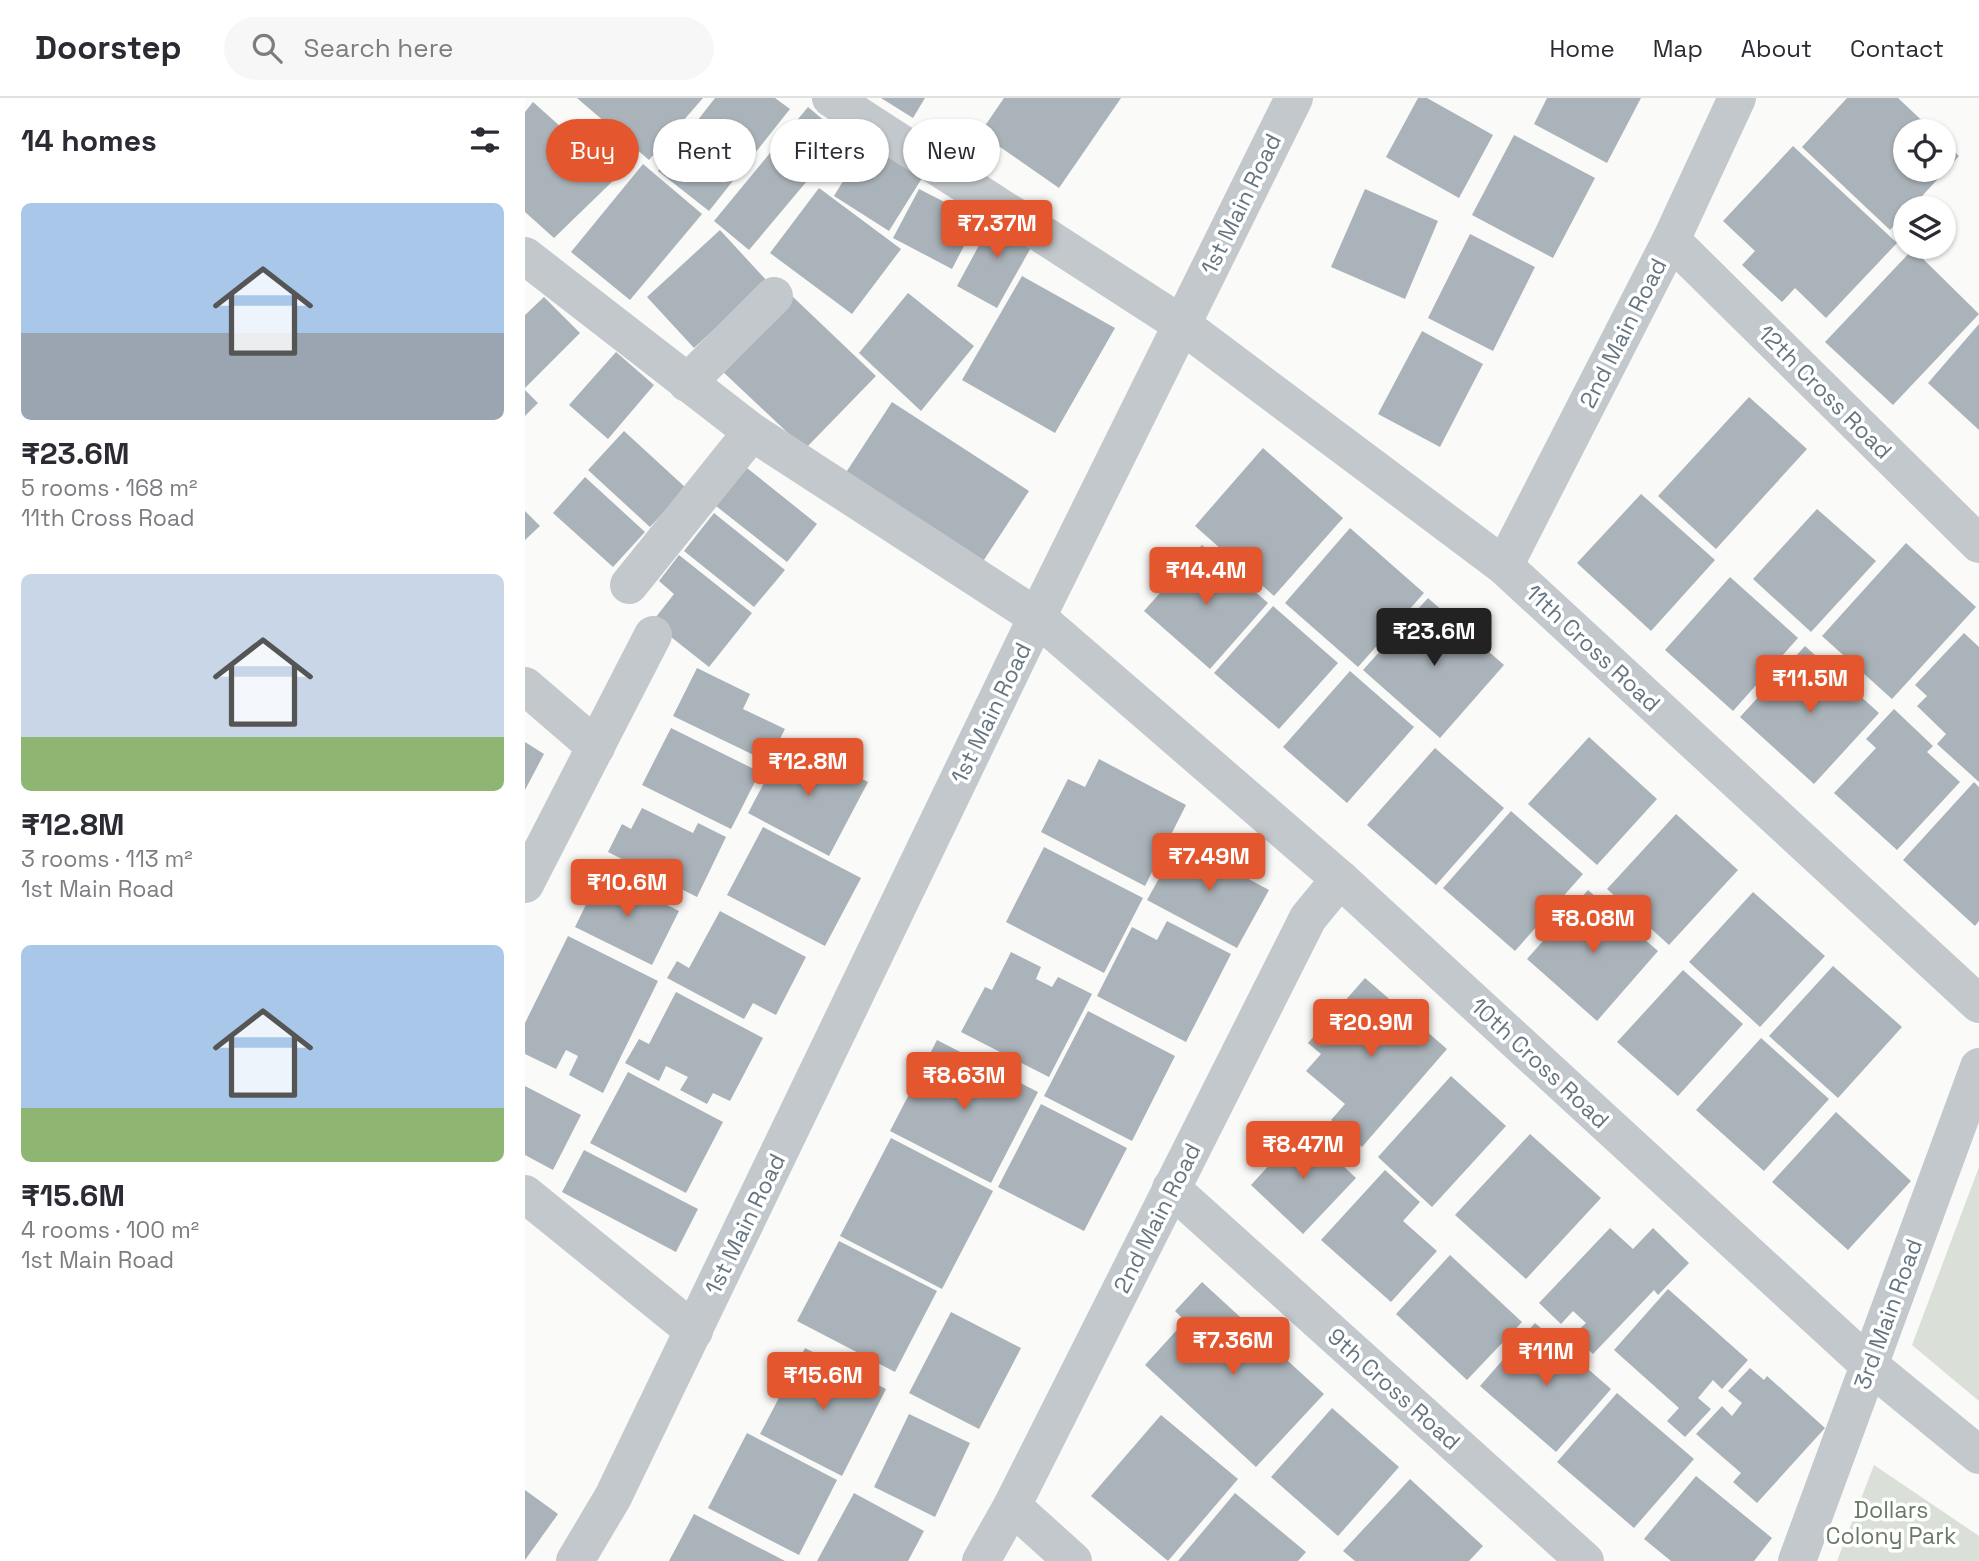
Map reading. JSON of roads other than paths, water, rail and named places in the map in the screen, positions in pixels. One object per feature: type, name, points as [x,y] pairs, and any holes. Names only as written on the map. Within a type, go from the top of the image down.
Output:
[{"type":"street","name":"11th Cross Road","points":[[831,98],[1181,324],[1504,566],[1979,1004]]},
{"type":"street","name":"2nd Main Road","points":[[1504,566],[1671,240],[1737,98]]},
{"type":"street","name":"1st Main Road","points":[[575,1561],[613,1497],[1181,324],[1280,103]]},
{"type":"street","name":"12th Cross Road","points":[[1671,240],[1979,544]]},
{"type":"street","name":"10th Cross Road","points":[[525,256],[752,432],[1037,617],[1340,879],[1869,1365],[1979,1455]]},
{"type":"street","points":[[687,383],[774,296]]},
{"type":"street","points":[[629,585],[752,432]]},
{"type":"street","points":[[525,884],[653,635]]},
{"type":"street","points":[[525,686],[596,747]]},
{"type":"street","name":"2nd Main Road","points":[[981,1561],[1012,1506],[1308,918],[1340,879]]},
{"type":"street","name":"3rd Main Road","points":[[1797,1561],[1979,1067]]},
{"type":"street","name":"9th Cross Road","points":[[1171,1188],[1585,1561]]},
{"type":"street","points":[[525,1194],[694,1331]]},
{"type":"street","points":[[1012,1506],[1073,1561]]},
{"type":"park label","name":"Dollars Colony Park","points":[[1891,1523]]}]
